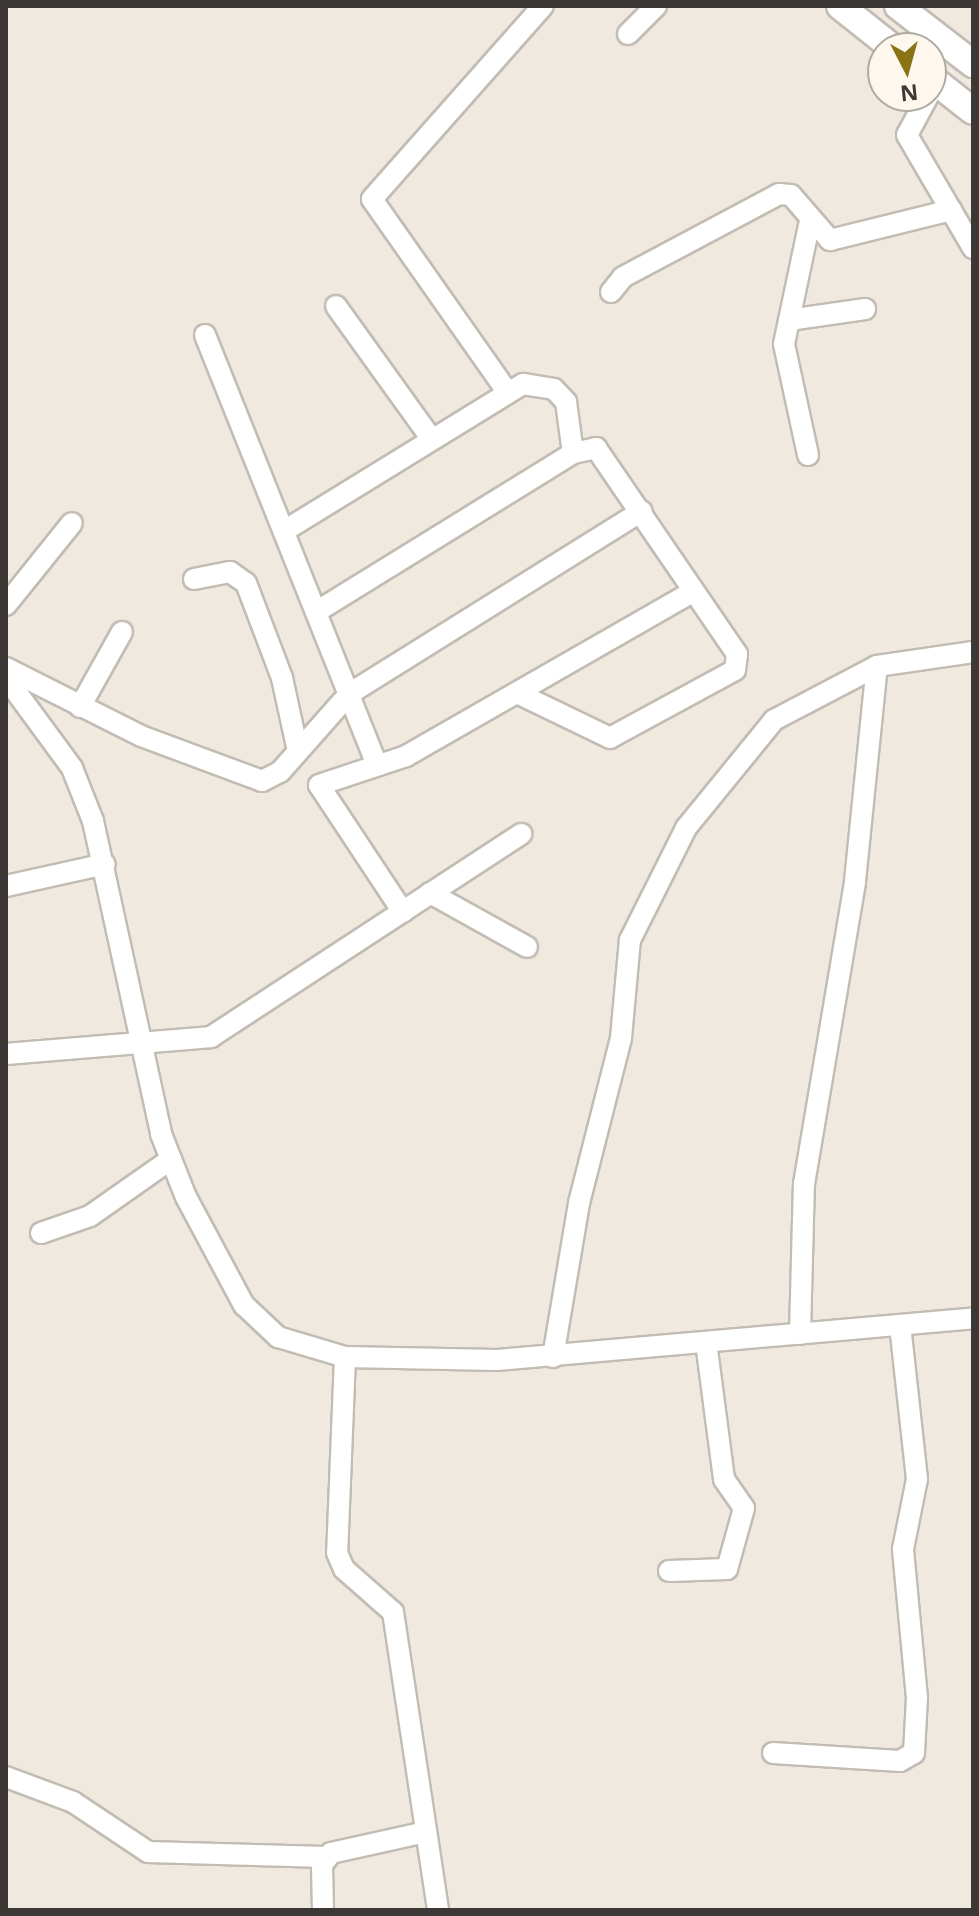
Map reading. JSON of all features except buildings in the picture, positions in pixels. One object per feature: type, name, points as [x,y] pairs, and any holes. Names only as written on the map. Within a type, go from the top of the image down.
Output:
[{"type":"main road","points":[[840,6],[873,32]]},
{"type":"main road","points":[[898,6],[971,59]]},
{"type":"main road","points":[[947,96],[973,111]]},
{"type":"street","points":[[506,390],[372,199],[543,6]]},
{"type":"street","points":[[628,34],[656,6]]},
{"type":"street","points":[[919,112],[907,135],[973,248]]},
{"type":"street","points":[[611,292],[626,275],[779,194],[791,195],[822,237],[839,240],[951,210]]},
{"type":"street","points":[[808,455],[786,374],[789,320],[810,221]]},
{"type":"street","points":[[336,306],[431,438]]},
{"type":"street","points":[[789,320],[865,309]]},
{"type":"street","points":[[205,335],[377,765]]},
{"type":"street","points":[[284,531],[506,390],[523,384],[554,389],[566,402],[573,453]]},
{"type":"street","points":[[316,612],[589,446],[601,451],[692,592],[737,654],[731,674],[610,738],[517,693]]},
{"type":"street","points":[[8,681],[262,781],[280,772],[297,747],[349,694],[642,511]]},
{"type":"street","points":[[6,605],[72,523]]},
{"type":"street","points":[[194,579],[230,572],[246,583],[282,678],[297,747]]},
{"type":"street","points":[[403,912],[319,789],[377,765],[517,693],[692,592]]},
{"type":"street","points":[[80,707],[122,632]]},
{"type":"street","points":[[553,1357],[641,909],[726,770],[774,720],[877,666],[973,652]]},
{"type":"street","points":[[800,1334],[804,1184],[855,881],[877,666]]},
{"type":"street","points":[[8,681],[72,768],[105,864],[171,1159],[244,1305],[278,1337],[345,1357],[553,1357],[973,1318]]},
{"type":"street","points":[[6,1054],[145,1047],[222,1032],[521,834]]},
{"type":"street","points":[[6,886],[105,864]]},
{"type":"street","points":[[430,893],[527,947]]},
{"type":"street","points":[[41,1233],[90,1216],[171,1159]]},
{"type":"street","points":[[773,1753],[900,1761],[914,1753],[917,1698],[903,1549],[917,1479],[900,1325]]},
{"type":"street","points":[[669,1571],[727,1569],[744,1508],[724,1479],[706,1343]]},
{"type":"street","points":[[345,1357],[337,1553],[344,1569],[393,1612],[438,1910]]},
{"type":"street","points":[[6,1777],[73,1802],[148,1852],[326,1857],[426,1832]]},
{"type":"street","points":[[323,1910],[326,1857]]}]
